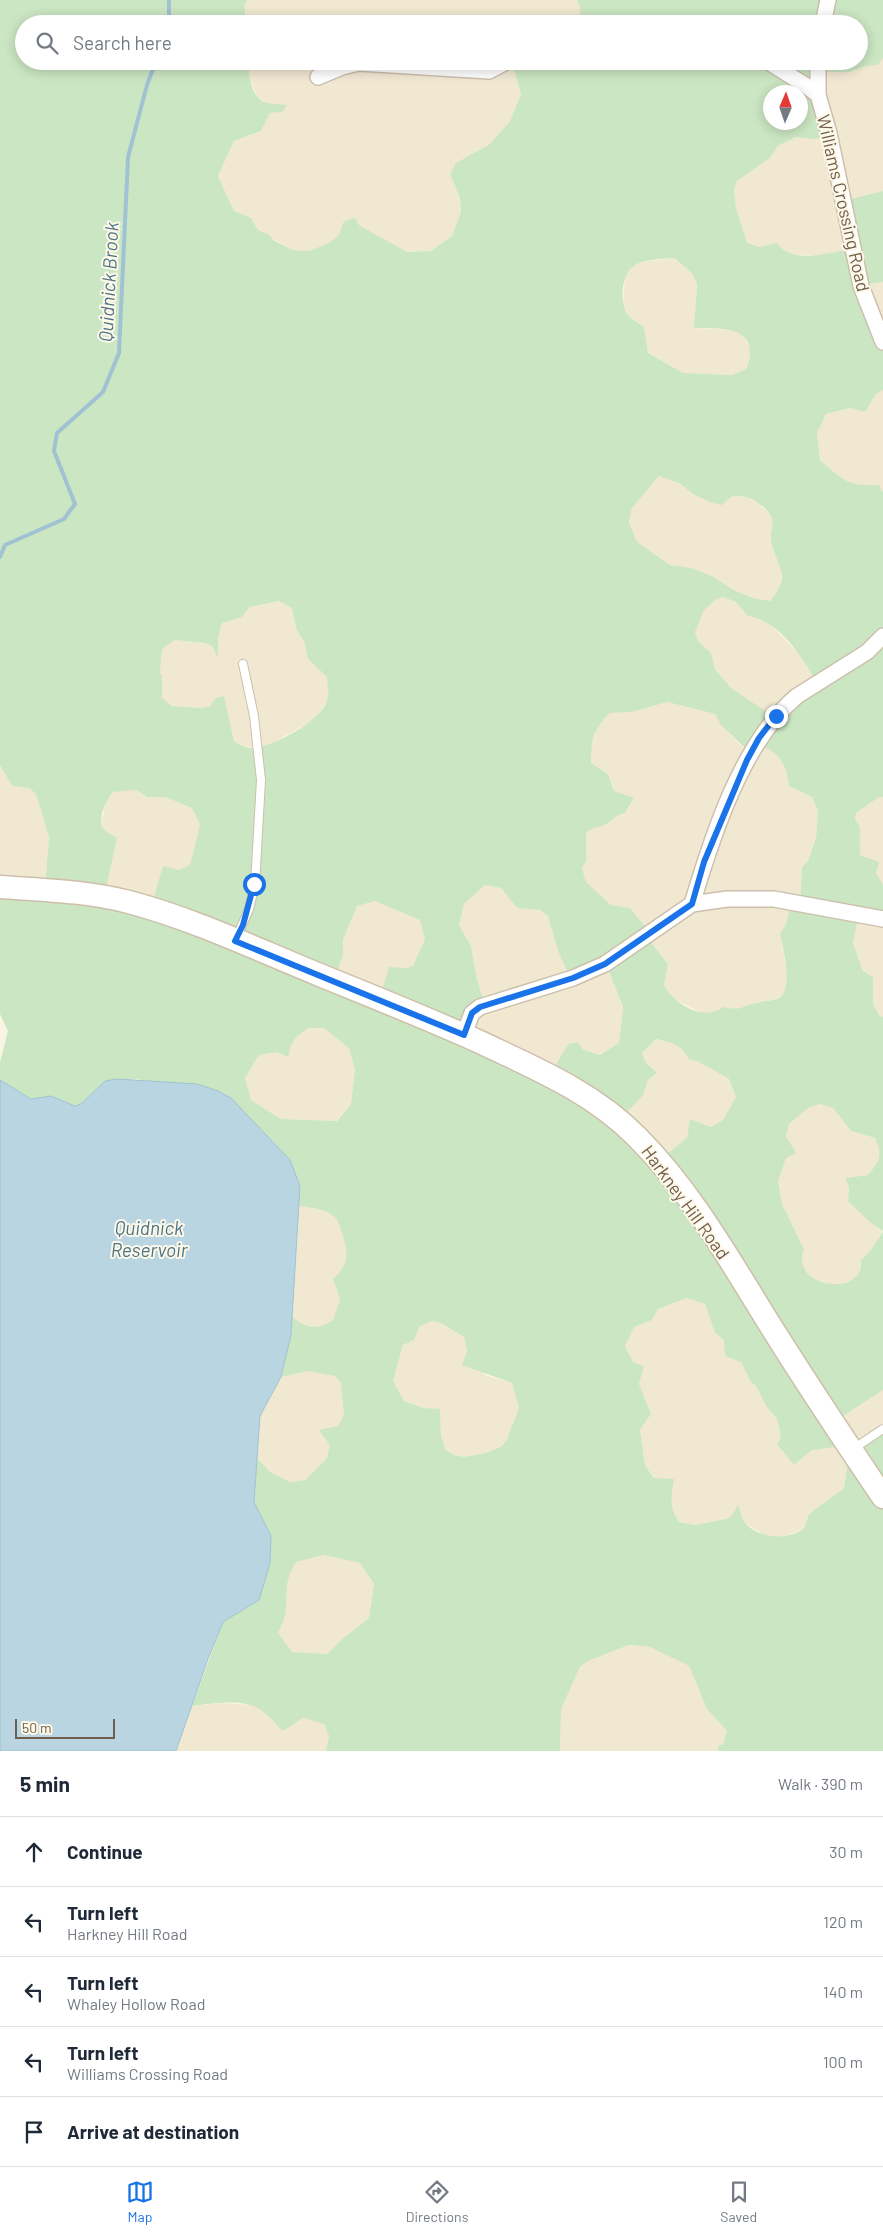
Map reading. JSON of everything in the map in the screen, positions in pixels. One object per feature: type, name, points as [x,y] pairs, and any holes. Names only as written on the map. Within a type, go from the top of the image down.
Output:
[{"type":"main road","name":"Harkney Hill Road","points":[[0,887],[74,892],[120,900],[168,914],[464,1035],[540,1070],[592,1100],[623,1123],[650,1150],[671,1176],[712,1232],[883,1497]]},
{"type":"street","points":[[825,15],[828,0]]},
{"type":"street","points":[[318,77],[333,70]]},
{"type":"street","points":[[474,70],[492,70]]},
{"type":"street","points":[[781,70],[818,95]]},
{"type":"street","name":"Williams Crossing Road","points":[[818,70],[818,95],[829,133],[861,286],[883,342]]},
{"type":"street","points":[[692,904],[704,862],[721,819],[747,760],[759,738],[782,710],[797,696],[867,652],[883,636]]},
{"type":"street","points":[[464,1035],[472,1013],[480,1007],[573,978],[605,964],[692,904],[727,899],[774,899],[883,919]]},
{"type":"lane","points":[[235,941],[243,925],[254,884],[261,780],[254,716],[243,664]]},
{"type":"lane","points":[[852,1450],[883,1429]]},
{"type":"shaded area","points":[[247,0],[577,0],[580,7],[580,15],[246,15],[244,4]]},
{"type":"shaded area","points":[[883,58],[883,191],[846,200],[853,248],[819,256],[789,254],[782,251],[777,243],[758,247],[747,241],[736,208],[734,190],[737,181],[770,158],[778,146],[796,137],[813,139],[820,72],[868,70],[868,66],[878,65]]},
{"type":"shaded area","points":[[248,70],[514,70],[521,94],[510,121],[490,144],[456,163],[450,174],[460,198],[461,212],[452,236],[431,251],[406,252],[359,225],[343,223],[339,235],[329,243],[309,251],[293,250],[258,230],[251,218],[234,211],[218,176],[234,141],[261,131],[270,113],[281,112],[287,105],[266,103],[257,96],[248,74]]},
{"type":"shaded area","points":[[673,258],[692,273],[697,284],[694,328],[736,330],[744,336],[751,352],[746,369],[732,375],[683,373],[648,353],[644,328],[627,314],[623,303],[625,277],[632,266],[641,262]]},
{"type":"shaded area","points":[[883,282],[883,344],[863,285]]},
{"type":"shaded area","points":[[883,390],[883,492],[879,485],[856,486],[844,480],[820,460],[817,433],[826,414],[850,408],[865,412],[876,394]]},
{"type":"shaded area","points":[[659,476],[679,483],[693,494],[729,498],[740,495],[756,502],[769,513],[773,521],[770,539],[782,569],[781,589],[770,601],[753,598],[734,590],[712,576],[692,568],[670,565],[637,542],[629,522],[632,508]]},
{"type":"shaded area","points":[[723,597],[736,602],[748,616],[760,618],[772,626],[800,655],[818,684],[778,720],[731,688],[715,669],[711,653],[698,641],[695,632],[704,610],[715,600]]},
{"type":"shaded area","points":[[279,601],[292,608],[296,628],[305,644],[308,659],[327,677],[329,698],[314,720],[274,742],[257,748],[242,746],[234,741],[224,696],[210,706],[202,708],[172,706],[162,699],[162,675],[160,675],[162,649],[175,640],[205,643],[212,646],[218,657],[218,638],[222,623],[242,617],[250,607]]},
{"type":"shaded area","points":[[667,702],[715,714],[721,725],[743,748],[757,744],[772,749],[787,768],[789,786],[812,797],[818,811],[816,838],[808,861],[802,867],[800,903],[791,904],[786,924],[780,934],[787,973],[786,990],[779,998],[752,1004],[740,1010],[723,1007],[715,1012],[703,1014],[671,997],[664,985],[668,964],[648,938],[586,882],[582,868],[586,861],[586,833],[593,826],[603,825],[616,815],[625,813],[634,799],[614,791],[608,774],[591,763],[591,746],[598,725],[610,713],[632,712]]},
{"type":"shaded area","points":[[0,765],[12,786],[29,788],[36,794],[49,837],[45,887],[0,886]]},
{"type":"shaded area","points":[[137,789],[147,797],[165,797],[192,808],[200,825],[190,865],[179,870],[151,908],[102,896],[102,822],[105,805],[113,792]]},
{"type":"shaded area","points":[[879,797],[883,797],[883,885],[876,873],[860,855],[860,827],[855,818],[856,813]]},
{"type":"shaded area","points":[[485,885],[501,888],[517,908],[540,910],[548,915],[558,951],[608,969],[623,1007],[619,1043],[600,1055],[582,1049],[552,1074],[464,1035],[486,1005],[477,980],[471,946],[459,925],[464,904]]},
{"type":"shaded area","points":[[375,901],[420,919],[425,939],[413,966],[406,968],[380,997],[336,973],[343,956],[343,940],[356,906]]},
{"type":"shaded area","points":[[858,918],[883,918],[883,1017],[879,1016],[873,1004],[873,977],[863,971],[853,943]]},
{"type":"shaded area","points":[[309,1028],[324,1028],[350,1048],[355,1069],[351,1104],[336,1121],[281,1119],[251,1100],[245,1078],[259,1055],[290,1047],[295,1037]]},
{"type":"shaded area","points":[[656,1039],[675,1043],[684,1050],[689,1060],[697,1061],[729,1079],[736,1098],[723,1120],[711,1127],[690,1119],[687,1138],[662,1158],[620,1120],[643,1095],[648,1080],[657,1074],[646,1063],[642,1053]]},
{"type":"shaded area","points":[[819,1104],[833,1108],[851,1131],[875,1138],[881,1150],[879,1161],[868,1175],[845,1178],[849,1188],[848,1201],[883,1232],[870,1251],[861,1260],[860,1272],[855,1280],[836,1286],[814,1280],[803,1267],[801,1255],[804,1249],[782,1204],[778,1181],[786,1158],[786,1136],[789,1124],[808,1108]]},
{"type":"shaded area","points":[[299,1206],[318,1209],[333,1215],[337,1219],[348,1248],[343,1271],[333,1279],[340,1299],[333,1321],[316,1327],[304,1326],[292,1317]]},
{"type":"shaded area","points":[[687,1298],[705,1304],[715,1333],[724,1340],[741,1362],[766,1406],[777,1419],[781,1438],[794,1465],[812,1450],[836,1447],[837,1420],[883,1390],[883,1428],[850,1447],[844,1488],[809,1514],[807,1522],[801,1530],[782,1537],[764,1535],[745,1523],[730,1518],[695,1525],[679,1522],[674,1516],[670,1498],[645,1465],[640,1430],[651,1414],[639,1384],[644,1368],[633,1362],[625,1346],[634,1327],[652,1320],[658,1309]]},
{"type":"shaded area","points":[[432,1321],[441,1323],[464,1337],[467,1352],[485,1375],[512,1383],[519,1408],[507,1439],[502,1446],[486,1453],[464,1457],[454,1455],[446,1450],[441,1436],[440,1410],[424,1408],[404,1401],[393,1381],[403,1345],[414,1340],[420,1326]]},
{"type":"shaded area","points":[[308,1371],[336,1376],[341,1383],[345,1415],[338,1426],[327,1458],[305,1480],[290,1482],[270,1472],[257,1458],[260,1416],[281,1377]]},
{"type":"shaded area","points":[[324,1555],[360,1563],[374,1584],[369,1618],[341,1640],[327,1654],[292,1652],[278,1633],[285,1616],[285,1587],[289,1573],[296,1562]]},
{"type":"shaded area","points":[[629,1645],[650,1647],[689,1666],[707,1709],[727,1731],[723,1744],[718,1746],[718,1751],[560,1751],[561,1709],[580,1667],[588,1661]]},
{"type":"shaded area","points":[[223,1703],[252,1705],[262,1710],[283,1731],[303,1718],[324,1724],[329,1736],[326,1751],[176,1751],[192,1706]]},
{"type":"green space","points":[[0,0],[247,0],[244,5],[246,15],[15,15],[15,70],[249,70],[250,79],[257,96],[267,103],[287,105],[282,112],[270,113],[261,131],[234,141],[218,176],[234,211],[251,218],[258,230],[293,250],[309,251],[329,243],[339,235],[343,223],[355,218],[359,225],[407,252],[431,251],[452,236],[461,212],[460,198],[450,174],[456,163],[490,144],[510,121],[521,94],[514,70],[855,70],[850,72],[819,72],[832,136],[813,139],[796,137],[778,146],[770,158],[737,181],[734,190],[736,208],[747,242],[758,247],[777,243],[783,250],[801,256],[812,256],[853,248],[846,200],[883,191],[883,282],[863,285],[883,344],[883,390],[876,394],[865,412],[850,408],[826,414],[817,433],[820,460],[846,481],[879,485],[883,492],[883,797],[879,797],[856,813],[855,818],[860,827],[860,855],[879,862],[876,873],[883,885],[883,918],[858,918],[853,943],[863,971],[873,977],[873,1004],[879,1015],[883,1017],[883,1231],[871,1223],[848,1201],[849,1188],[845,1178],[868,1175],[872,1170],[879,1158],[879,1149],[875,1138],[851,1131],[833,1108],[819,1104],[808,1108],[789,1124],[786,1136],[796,1153],[786,1158],[778,1181],[782,1204],[804,1249],[802,1262],[807,1273],[816,1280],[828,1284],[841,1284],[852,1280],[859,1272],[861,1260],[870,1251],[883,1232],[883,1390],[837,1420],[836,1447],[812,1450],[794,1465],[777,1444],[781,1438],[777,1419],[766,1406],[741,1362],[725,1356],[724,1340],[715,1333],[705,1304],[687,1298],[658,1309],[652,1320],[634,1327],[625,1346],[633,1362],[644,1367],[639,1384],[651,1414],[640,1430],[645,1465],[654,1478],[674,1479],[672,1501],[674,1512],[679,1522],[695,1525],[730,1518],[738,1505],[745,1523],[757,1532],[772,1536],[794,1534],[804,1527],[809,1514],[844,1488],[850,1447],[883,1428],[883,1751],[718,1751],[718,1746],[723,1744],[727,1731],[707,1709],[689,1666],[650,1647],[629,1645],[588,1661],[580,1667],[561,1709],[560,1751],[326,1751],[329,1736],[324,1724],[303,1718],[283,1731],[259,1709],[252,1706],[226,1703],[192,1706],[223,1622],[259,1600],[271,1536],[254,1502],[257,1458],[270,1472],[290,1482],[305,1480],[327,1458],[330,1445],[319,1430],[338,1426],[344,1415],[341,1383],[335,1376],[308,1371],[281,1377],[291,1335],[292,1317],[312,1327],[317,1327],[333,1320],[340,1299],[333,1279],[344,1265],[346,1258],[345,1243],[337,1219],[329,1213],[299,1206],[300,1186],[139,1079],[105,1081],[81,1104],[75,1106],[51,1096],[31,1099],[0,1080],[0,1062],[8,1031],[0,1014],[0,886],[45,887],[49,837],[36,794],[29,788],[12,786],[0,765]],"holes":[[[674,258],[692,273],[697,284],[694,328],[730,330],[744,337],[750,353],[746,369],[732,375],[683,373],[648,353],[644,327],[631,318],[624,307],[623,287],[627,274],[635,265],[643,262]],[[659,476],[679,483],[693,494],[710,502],[722,505],[731,497],[737,496],[743,496],[755,501],[765,509],[772,519],[771,538],[782,578],[777,592],[770,601],[753,598],[734,590],[712,576],[692,568],[670,565],[637,542],[629,522],[632,508]],[[723,597],[736,602],[748,616],[760,619],[771,625],[798,652],[818,684],[777,719],[731,688],[715,669],[711,653],[698,641],[695,632],[704,610],[715,600]],[[279,601],[292,608],[296,628],[305,644],[308,659],[327,677],[328,697],[319,714],[300,729],[278,741],[252,748],[234,741],[224,696],[216,698],[210,706],[202,708],[172,706],[162,698],[162,675],[160,674],[162,649],[175,640],[205,643],[212,646],[218,658],[218,638],[222,623],[242,617],[250,607]],[[667,702],[715,714],[721,725],[751,754],[757,744],[776,755],[784,765],[789,786],[812,797],[818,811],[816,838],[808,861],[802,867],[800,903],[791,904],[786,924],[780,934],[787,977],[786,986],[779,998],[758,1002],[738,1009],[723,1007],[707,1013],[690,1009],[675,999],[664,985],[668,964],[648,938],[651,934],[630,908],[611,905],[586,882],[582,868],[586,861],[586,833],[625,813],[634,798],[614,791],[608,774],[591,763],[594,735],[600,724],[610,713],[632,712]],[[137,790],[147,797],[165,797],[192,808],[200,825],[190,865],[179,870],[163,866],[151,907],[105,893],[117,838],[103,828],[101,824],[102,814],[113,792]],[[485,885],[501,888],[517,908],[540,910],[548,916],[558,951],[572,981],[608,969],[623,1007],[619,1043],[600,1055],[582,1049],[578,1042],[568,1044],[551,1074],[465,1035],[486,1006],[477,980],[471,946],[459,925],[464,904]],[[375,901],[420,920],[425,939],[413,966],[406,968],[389,967],[380,997],[336,973],[343,956],[343,940],[357,906]],[[309,1028],[324,1028],[349,1048],[355,1069],[351,1104],[337,1121],[281,1119],[251,1100],[245,1078],[259,1055],[277,1052],[289,1057],[292,1043],[297,1036]],[[656,1039],[676,1045],[689,1060],[697,1061],[729,1079],[736,1097],[723,1120],[711,1127],[690,1119],[687,1138],[662,1158],[620,1120],[643,1095],[648,1080],[657,1073],[646,1063],[642,1053]],[[432,1321],[441,1323],[464,1337],[467,1352],[462,1365],[512,1383],[519,1408],[507,1439],[502,1446],[486,1453],[464,1457],[454,1455],[446,1450],[441,1436],[440,1409],[424,1408],[404,1401],[393,1381],[403,1345],[414,1340],[420,1326]],[[324,1555],[360,1563],[374,1584],[369,1618],[341,1640],[327,1654],[292,1652],[278,1633],[285,1615],[287,1583],[296,1562]]]},
{"type":"green space","points":[[577,0],[883,0],[883,58],[878,65],[868,66],[868,15],[580,15],[580,7]]},
{"type":"water","name":"Quidnick Reservoir","points":[[117,1079],[197,1084],[218,1091],[231,1098],[290,1160],[300,1186],[291,1335],[281,1377],[260,1416],[254,1502],[271,1536],[270,1563],[259,1600],[223,1622],[176,1751],[0,1751],[0,1080],[31,1099],[51,1096],[75,1106],[81,1104],[105,1081]]},
{"type":"waterway","name":"Quidnick Brook","points":[[169,0],[169,15]]},
{"type":"waterway","name":"Quidnick Brook","points":[[0,557],[5,545],[64,519],[75,504],[54,451],[57,433],[103,392],[119,353],[128,157],[153,70]]},
{"type":"route","points":[[254,884],[243,925],[235,941],[422,1016],[464,1035],[472,1013],[480,1007],[589,972],[624,953],[692,904],[704,862],[747,760],[753,747],[776,716]]}]
